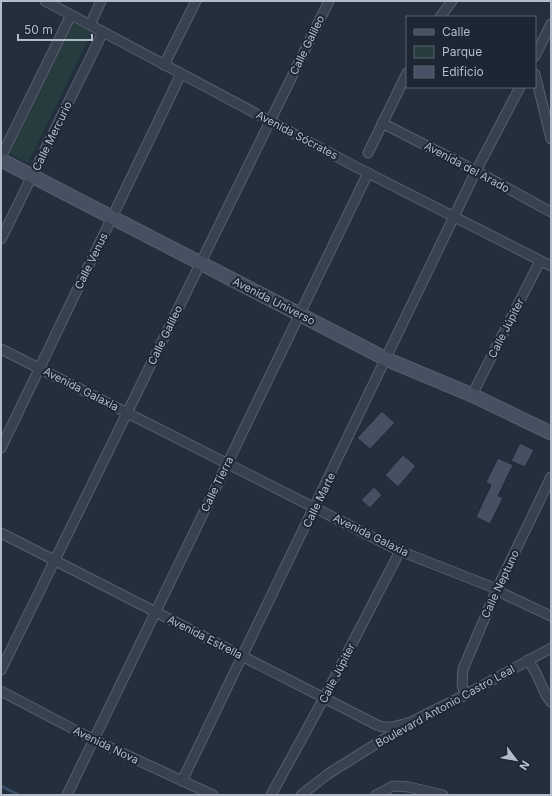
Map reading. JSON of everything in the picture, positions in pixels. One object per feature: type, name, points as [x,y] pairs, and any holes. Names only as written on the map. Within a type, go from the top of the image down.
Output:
[{"type":"street","name":"Avenida Sócrates","points":[[45,1],[368,173],[551,266]]},
{"type":"street","points":[[90,25],[101,1]]},
{"type":"street","points":[[164,65],[196,1]]},
{"type":"street","name":"Calle Galileo","points":[[1,670],[329,1]]},
{"type":"street","points":[[441,16],[452,1]]},
{"type":"street","points":[[1,158],[71,15]]},
{"type":"street","points":[[536,54],[551,24]]},
{"type":"street","name":"Calle Mercurio","points":[[1,239],[103,32]]},
{"type":"street","name":"Calle Venus","points":[[1,448],[181,74]]},
{"type":"street","points":[[368,153],[406,75]]},
{"type":"street","points":[[536,78],[551,139]]},
{"type":"street","name":"Calle Marte","points":[[182,781],[517,88]]},
{"type":"street","name":"Avenida del Arado","points":[[382,123],[476,171],[551,212]]},
{"type":"street","name":"Avenida Universo","points":[[1,158],[32,176],[386,359],[472,395],[551,433]]},
{"type":"street","name":"Calle Tierra","points":[[67,795],[368,173]]},
{"type":"street","name":"Calle Júpiter","points":[[472,395],[540,261]]},
{"type":"street","name":"Avenida Galaxia","points":[[1,349],[400,551],[497,589],[551,616]]},
{"type":"street","name":"Calle Neptuno","points":[[465,695],[462,684],[463,669],[497,589],[551,477]]},
{"type":"street","name":"Avenida Estrella","points":[[1,533],[381,727],[392,727],[411,722]]},
{"type":"street","name":"Calle Júpiter","points":[[272,795],[400,551]]},
{"type":"street","name":"Boulevard Antonio Castro Leal","points":[[301,795],[328,774],[411,722],[465,695],[551,648]]},
{"type":"street","points":[[528,660],[536,673],[546,696],[551,702]]},
{"type":"street","name":"Avenida Nova","points":[[1,691],[94,740],[214,795]]},
{"type":"street","points":[[376,795],[393,786],[409,787],[443,795]]},
{"type":"green space","points":[[70,21],[92,32],[28,163],[7,152]]},
{"type":"building","points":[[382,411],[395,423],[370,449],[357,438]]},
{"type":"building","points":[[520,443],[534,450],[525,467],[511,461]]},
{"type":"building","points":[[403,455],[416,466],[398,487],[385,475]]},
{"type":"building","points":[[498,458],[513,465],[498,496],[503,498],[490,524],[476,517],[491,485],[486,482]]},
{"type":"building","points":[[374,487],[382,495],[370,508],[361,500]]},
{"type":"waterway","points":[[1,786],[19,795]]}]
